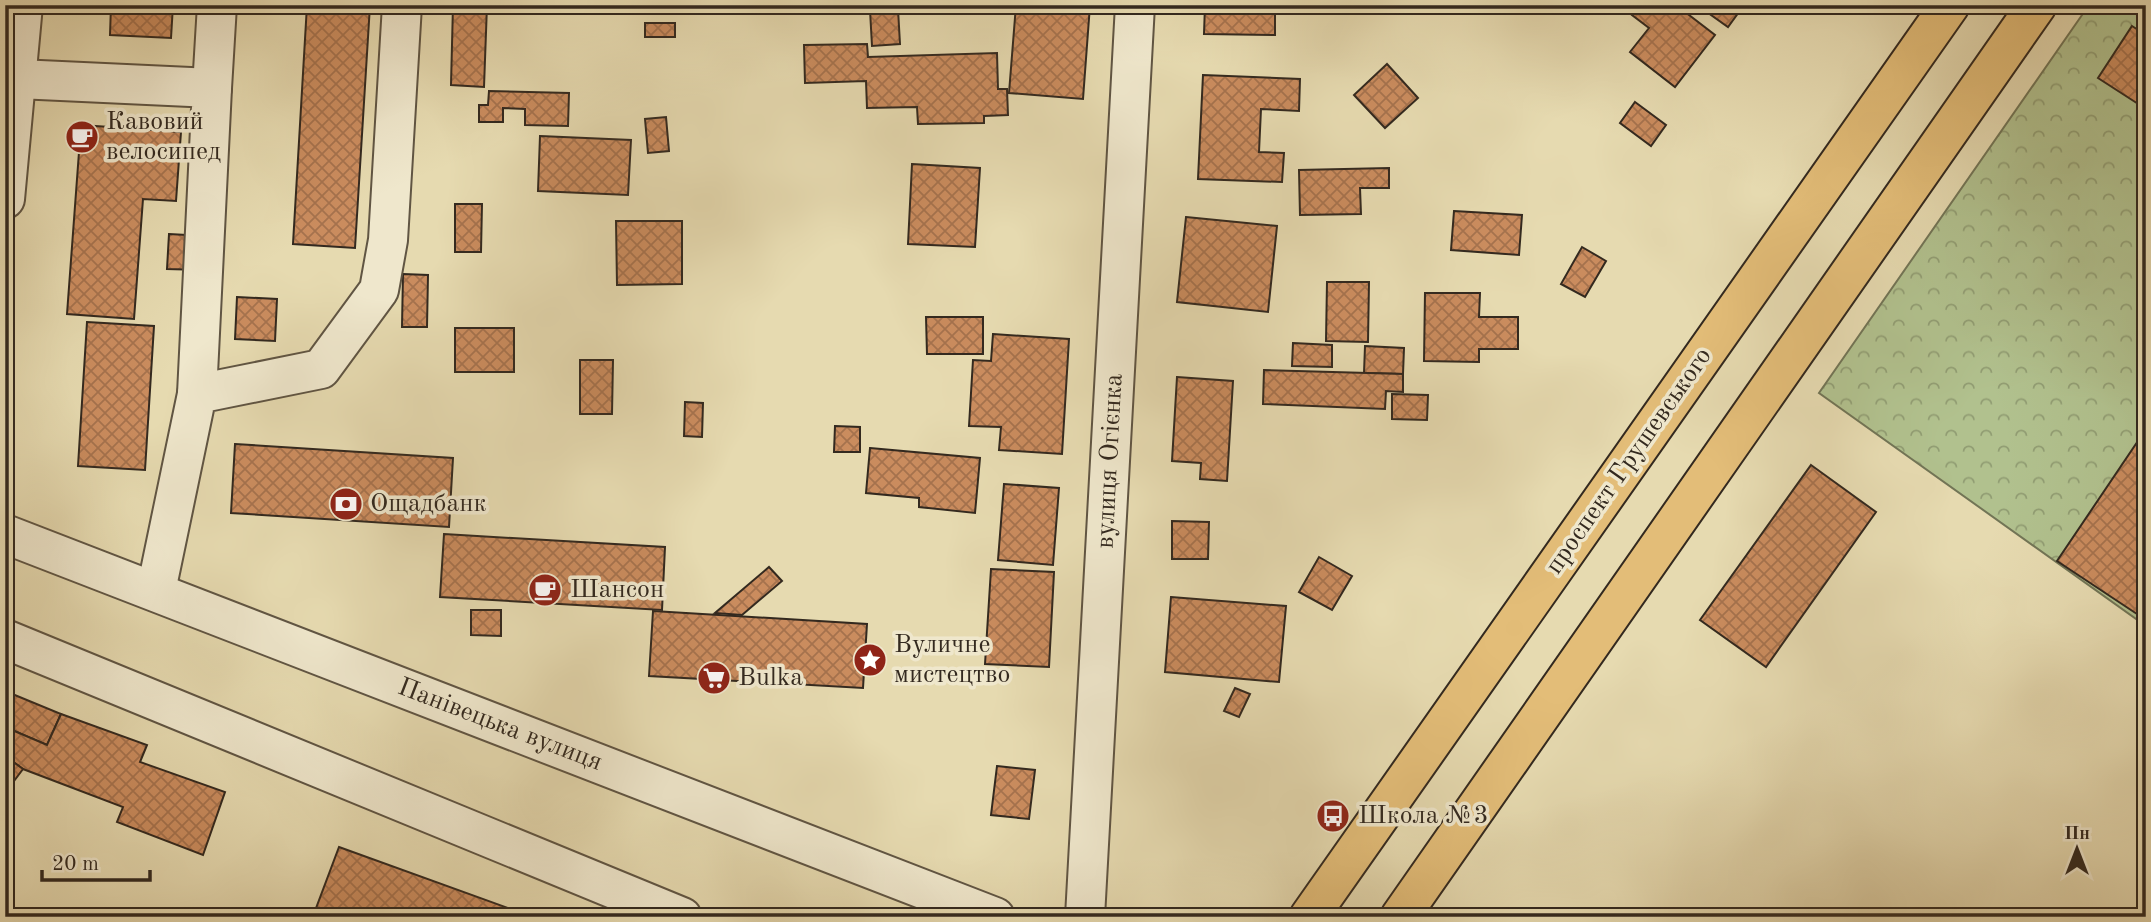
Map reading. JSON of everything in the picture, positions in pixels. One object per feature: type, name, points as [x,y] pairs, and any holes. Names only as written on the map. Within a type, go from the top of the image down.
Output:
[{"type":"main road","name":"проспект Грушевського","points":[[1309,917],[1950,5]]},
{"type":"main road","points":[[1400,917],[2037,5]]},
{"type":"street","points":[[5,200],[23,5]]},
{"type":"street","points":[[156,591],[197,394],[217,5]]},
{"type":"street","points":[[197,394],[321,369],[379,290],[388,240],[402,5]]},
{"type":"street","name":"вулиця Огієнка","points":[[1085,917],[1135,5]]},
{"type":"street","points":[[18,79],[212,89]]},
{"type":"street","name":"Панівецька вулиця","points":[[5,534],[995,917]]},
{"type":"street","points":[[5,639],[682,917]]},
{"type":"green space","points":[[2089,5],[2146,5],[2146,626],[1819,393]]},
{"type":"building","points":[[111,5],[173,5],[171,38],[110,35]]},
{"type":"building","points":[[307,5],[370,5],[355,248],[293,244]]},
{"type":"building","points":[[453,5],[487,5],[484,87],[451,85]]},
{"type":"building","points":[[532,5],[676,5],[676,9]]},
{"type":"building","points":[[1016,5],[1090,5],[1083,99],[1009,93]]},
{"type":"building","points":[[1205,5],[1275,5],[1275,35],[1204,34]]},
{"type":"building","points":[[1640,5],[1676,5],[1715,35],[1675,87],[1630,52],[1649,28],[1632,15]]},
{"type":"building","points":[[1697,5],[1744,5],[1728,27]]},
{"type":"building","points":[[898,9],[900,44],[872,46],[870,10]]},
{"type":"building","points":[[645,23],[675,23],[675,37],[645,37]]},
{"type":"building","points":[[2132,26],[2146,35],[2146,109],[2098,78]]},
{"type":"building","points":[[867,44],[868,57],[997,53],[998,89],[1007,89],[1008,115],[984,116],[984,123],[918,124],[917,107],[867,108],[866,81],[805,83],[804,45]]},
{"type":"building","points":[[1387,64],[1418,98],[1385,128],[1354,95]]},
{"type":"building","points":[[1203,75],[1300,79],[1299,111],[1261,109],[1259,152],[1284,153],[1282,182],[1198,179]]},
{"type":"building","points":[[489,91],[569,93],[568,126],[525,125],[525,109],[503,108],[503,122],[479,122],[479,105],[488,105]]},
{"type":"building","points":[[1635,102],[1666,125],[1651,146],[1620,123]]},
{"type":"building","points":[[666,117],[669,151],[648,153],[645,119]]},
{"type":"building","points":[[81,125],[181,132],[176,201],[143,199],[134,319],[67,314]]},
{"type":"building","points":[[540,136],[631,140],[628,195],[538,191]]},
{"type":"building","points":[[912,164],[980,168],[975,247],[908,244]]},
{"type":"building","points":[[1389,168],[1389,188],[1360,188],[1361,214],[1300,215],[1299,170]]},
{"type":"building","points":[[455,204],[482,204],[481,252],[455,252]]},
{"type":"building","points":[[1454,211],[1522,215],[1519,255],[1451,250]]},
{"type":"building","points":[[1186,217],[1277,226],[1268,312],[1177,302]]},
{"type":"building","points":[[616,221],[682,221],[682,284],[617,285]]},
{"type":"building","points":[[169,234],[204,236],[202,270],[167,269]]},
{"type":"building","points":[[1582,247],[1606,261],[1585,297],[1561,284]]},
{"type":"building","points":[[403,274],[428,275],[427,327],[402,327]]},
{"type":"building","points":[[1327,282],[1369,282],[1368,342],[1326,341]]},
{"type":"building","points":[[1425,293],[1480,293],[1479,317],[1518,317],[1518,349],[1479,349],[1479,362],[1424,361]]},
{"type":"building","points":[[237,297],[277,299],[275,341],[235,339]]},
{"type":"building","points":[[926,317],[983,317],[983,354],[927,354]]},
{"type":"building","points":[[87,322],[154,326],[145,470],[78,466]]},
{"type":"building","points":[[455,328],[514,328],[514,372],[455,372]]},
{"type":"building","points":[[993,334],[1069,339],[1062,454],[999,450],[1001,427],[969,426],[973,360],[991,361]]},
{"type":"building","points":[[1293,343],[1332,345],[1332,367],[1292,366]]},
{"type":"building","points":[[1365,346],[1404,348],[1403,374],[1364,373]]},
{"type":"building","points":[[580,360],[613,360],[612,414],[580,414]]},
{"type":"building","points":[[1264,370],[1403,374],[1403,392],[1386,391],[1385,409],[1263,404]]},
{"type":"building","points":[[1177,377],[1233,381],[1227,481],[1200,479],[1201,463],[1172,461]]},
{"type":"building","points":[[1392,394],[1428,395],[1427,420],[1392,419]]},
{"type":"building","points":[[685,402],[703,403],[702,437],[684,436]]},
{"type":"building","points":[[835,426],[860,427],[860,452],[834,452]]},
{"type":"building","points":[[2146,429],[2146,620],[2057,561]]},
{"type":"building","points":[[235,444],[453,458],[449,527],[231,513]]},
{"type":"building","points":[[870,448],[980,458],[975,513],[919,507],[919,498],[866,493]]},
{"type":"building","points":[[1811,465],[1876,512],[1766,667],[1700,620]]},
{"type":"building","points":[[1004,484],[1059,488],[1053,565],[998,560]]},
{"type":"building","points":[[1172,521],[1209,522],[1208,559],[1172,559]]},
{"type":"building","points":[[444,534],[665,547],[662,610],[440,597]]},
{"type":"building","points":[[1319,557],[1352,576],[1332,610],[1299,592]]},
{"type":"building","points":[[769,567],[782,581],[742,615],[715,613]]},
{"type":"building","points":[[991,569],[1054,572],[1049,667],[985,664]]},
{"type":"building","points":[[1171,597],[1286,606],[1279,682],[1165,672]]},
{"type":"building","points":[[471,610],[501,610],[501,636],[471,635]]},
{"type":"building","points":[[653,611],[867,624],[863,688],[649,676]]},
{"type":"building","points":[[1235,688],[1250,694],[1239,717],[1224,711]]},
{"type":"building","points":[[5,691],[61,714],[47,745],[5,727]]},
{"type":"building","points":[[61,714],[147,745],[140,762],[225,792],[203,855],[117,822],[123,807],[23,769],[5,756],[5,727],[47,745]]},
{"type":"building","points":[[5,756],[23,769],[5,793]]},
{"type":"building","points":[[997,766],[1035,770],[1029,819],[991,815]]},
{"type":"building","points":[[339,847],[533,917],[332,917],[315,911]]},
{"type":"place","name":"Кавовий велосипед","points":[[82,137]]},
{"type":"place","name":"Ощадбанк","points":[[346,504]]},
{"type":"place","name":"Шансон","points":[[545,590]]},
{"type":"place","name":"Вуличне мистецтво","points":[[870,660]]},
{"type":"place","name":"Bulka","points":[[714,678]]},
{"type":"place","name":"Школа №3","points":[[1333,816]]}]
